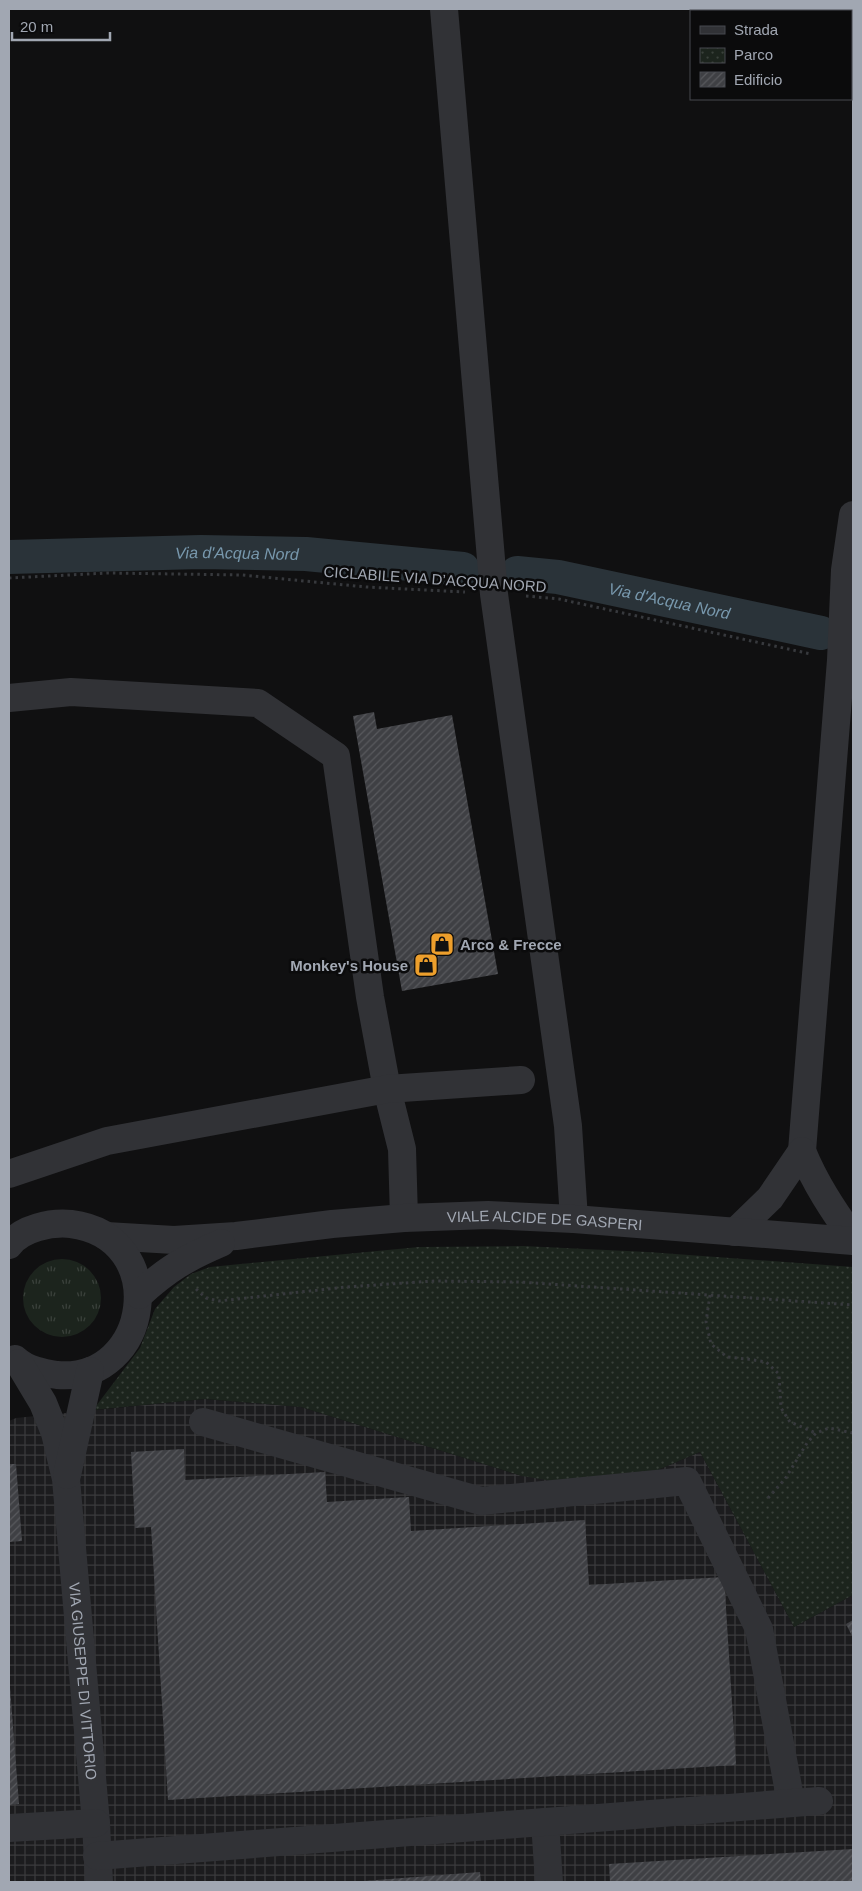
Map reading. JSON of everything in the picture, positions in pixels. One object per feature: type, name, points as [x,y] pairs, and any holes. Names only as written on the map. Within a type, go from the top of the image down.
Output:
[{"type":"street","points":[[444,9],[494,594],[568,1126],[574,1219]]},
{"type":"street","points":[[853,515],[845,570],[840,660],[802,1151],[810,1172],[853,1240]]},
{"type":"street","points":[[9,698],[70,692],[258,703],[336,756],[370,997],[387,1089],[402,1149],[404,1218]]},
{"type":"street","points":[[9,1174],[107,1141],[387,1089],[521,1080]]},
{"type":"street","points":[[735,1232],[770,1198],[802,1151]]},
{"type":"street","name":"VIALE ALCIDE DE GASPERI","points":[[106,1236],[174,1240],[236,1236],[332,1224],[404,1218],[488,1215],[574,1219],[853,1240]]},
{"type":"street","points":[[9,1245],[33,1228],[58,1222],[83,1226],[106,1236],[122,1251],[133,1269],[139,1295],[133,1329],[122,1346],[108,1361],[90,1371],[66,1375],[41,1373],[11,1356]]},
{"type":"street","name":"VIALE ALCIDE DE GASPERI","points":[[139,1295],[178,1263],[236,1236]]},
{"type":"street","name":"VIA GIUSEPPE DI VITTORIO","points":[[11,1356],[43,1403],[54,1433],[66,1479],[96,1823],[98,1869]]},
{"type":"street","name":"VIA GIUSEPPE DI VITTORIO","points":[[66,1479],[90,1371]]},
{"type":"street","points":[[203,1422],[481,1501],[687,1480],[759,1629],[791,1803]]},
{"type":"street","points":[[98,1869],[545,1822],[819,1801]]},
{"type":"street","points":[[545,1822],[549,1882]]},
{"type":"street","points":[[9,1828],[96,1823]]},
{"type":"path","name":"CICLABILE VIA D’ACQUA NORD","points":[[9,578],[108,573],[242,575],[366,586],[559,599],[840,660]]},
{"type":"path","points":[[192,1284],[206,1298],[219,1301],[346,1287],[434,1281],[520,1282],[853,1305]]},
{"type":"path","points":[[710,1295],[706,1322],[711,1344],[727,1357],[748,1358],[766,1362],[778,1374],[781,1389],[781,1408],[790,1422],[816,1432]]},
{"type":"path","points":[[768,1498],[785,1479],[816,1432],[828,1428],[853,1433]]},
{"type":"shaded area","points":[[205,1399],[301,1407],[522,1476],[646,1475],[700,1452],[794,1627],[853,1595],[853,1882],[9,1882],[9,1421],[16,1418]]},
{"type":"green space","points":[[523,1246],[648,1252],[853,1267],[853,1595],[794,1627],[700,1452],[646,1475],[583,1486],[522,1476],[301,1407],[205,1399],[93,1410],[140,1348],[155,1309],[174,1287],[191,1274],[210,1267],[419,1247]]},
{"type":"green space","points":[[62,1259],[77,1262],[94,1276],[98,1283],[101,1298],[98,1313],[84,1330],[77,1334],[62,1337],[47,1334],[30,1320],[26,1313],[23,1298],[26,1283],[40,1266],[47,1262]]},
{"type":"building","points":[[374,712],[377,729],[452,715],[498,974],[402,991],[353,716]]},
{"type":"building","points":[[184,1449],[185,1480],[325,1472],[327,1502],[409,1497],[411,1531],[585,1520],[589,1585],[724,1577],[736,1765],[168,1800],[151,1527],[135,1528],[131,1452]]},
{"type":"building","points":[[9,1464],[16,1464],[22,1541],[9,1542]]},
{"type":"building","points":[[853,1620],[853,1638],[846,1624]]},
{"type":"building","points":[[9,1688],[19,1804],[9,1805]]},
{"type":"building","points":[[853,1849],[853,1882],[610,1882],[609,1864]]},
{"type":"building","points":[[480,1872],[481,1882],[364,1882],[364,1881]]},
{"type":"waterway","name":"Via d'Acqua Nord","points":[[9,557],[201,552],[306,554],[463,569]]},
{"type":"waterway","name":"Via d'Acqua Nord","points":[[517,573],[558,577],[821,633]]},
{"type":"place","name":"Arco & Frecce","points":[[442,944]]},
{"type":"place","name":"Monkey's House","points":[[426,965]]}]
